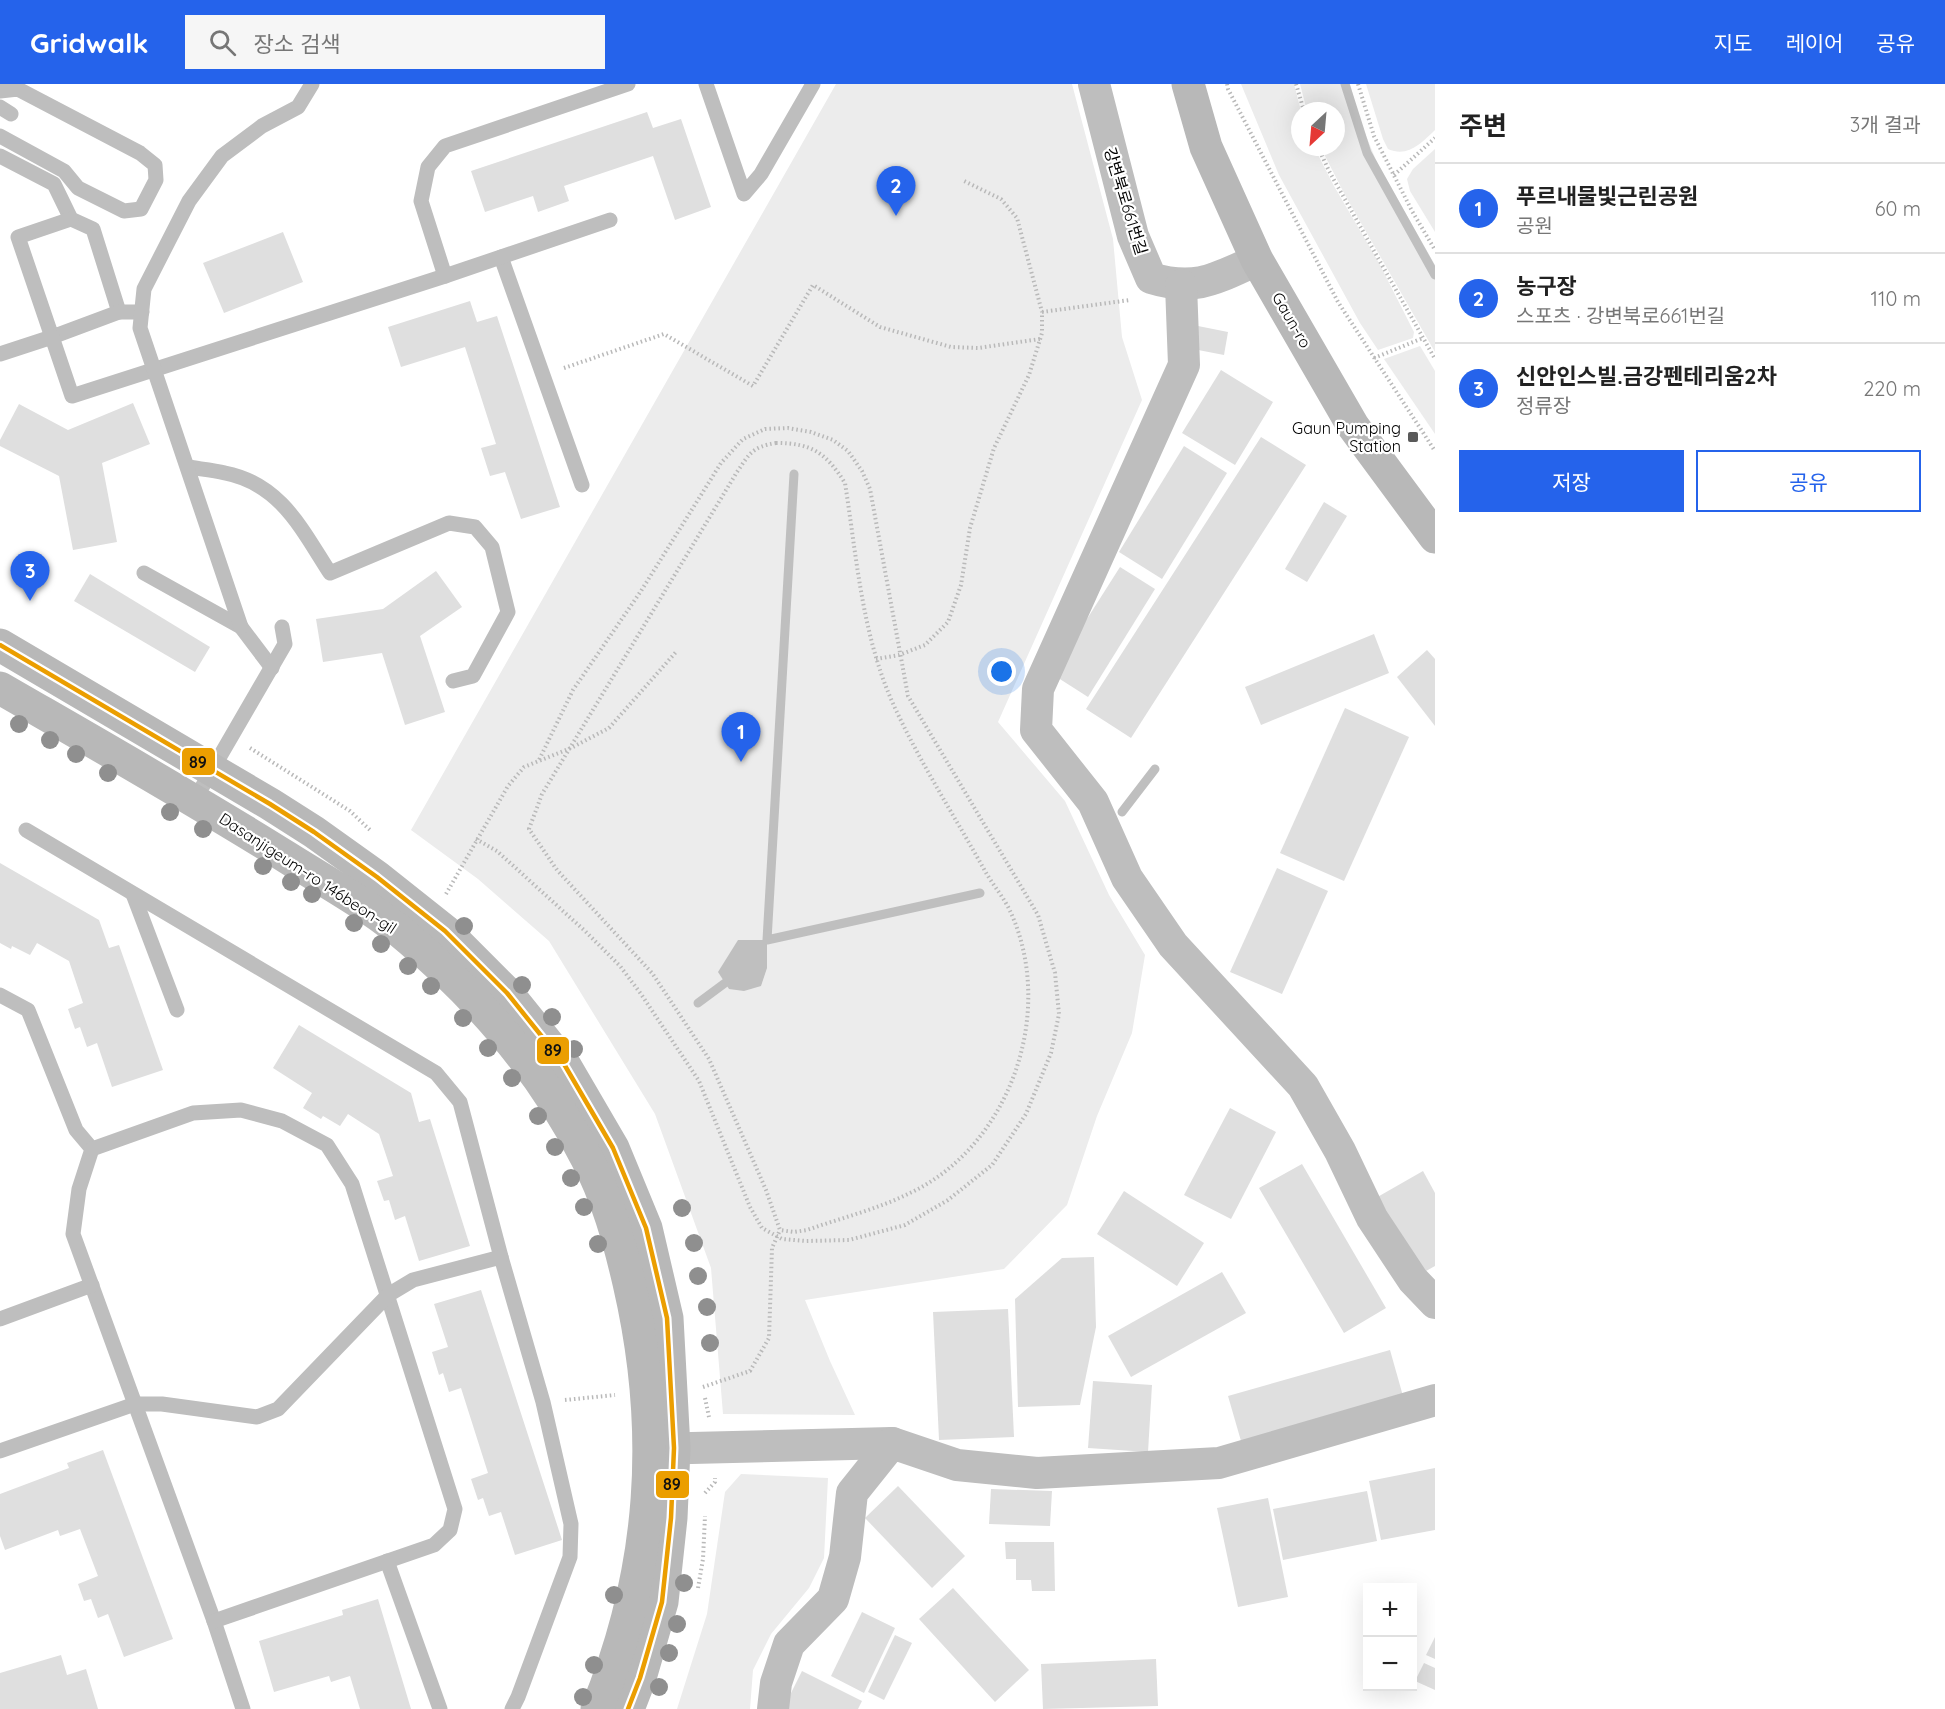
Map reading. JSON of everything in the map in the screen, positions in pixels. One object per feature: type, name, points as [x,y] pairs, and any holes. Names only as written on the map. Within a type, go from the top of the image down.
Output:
[{"type":"street","name":"강변북로661번길","points":[[1094,84],[1133,236],[1150,278],[1181,285],[1207,282],[1257,260]]},
{"type":"street","name":"Gaun-ro","points":[[1188,84],[1206,147],[1257,260],[1353,426],[1435,537]]},
{"type":"street","points":[[1181,285],[1184,365],[1038,689],[1036,730],[1093,802],[1127,878],[1173,945],[1302,1086],[1340,1151],[1372,1218],[1413,1280],[1435,1303]]},
{"type":"street","name":"Dasanjigeum-ro 146beon-gil","points":[[0,645],[213,769],[314,832],[377,877],[445,931],[507,993],[564,1064],[613,1148],[646,1228],[667,1318],[662,1448],[646,1518],[635,1594],[613,1671],[597,1709]]},
{"type":"street","name":"Dasanjigeum-ro 146beon-gil","points":[[0,688],[195,801],[360,903],[409,939],[478,1005],[535,1072],[587,1158],[618,1234],[638,1322],[647,1394],[662,1448],[671,1518],[662,1602],[640,1678],[628,1709]]},
{"type":"street","points":[[662,1448],[892,1443],[957,1465],[1037,1473],[1219,1463],[1435,1400]]},
{"type":"street","points":[[772,1709],[776,1683],[789,1644],[833,1599],[845,1557],[852,1494],[892,1443]]},
{"type":"lane","points":[[272,668],[240,627],[140,328],[144,289],[189,201],[222,156],[262,126],[298,107],[312,84]]},
{"type":"lane","points":[[445,276],[421,201],[428,167],[445,146],[628,84]]},
{"type":"lane","points":[[706,84],[744,194],[761,174],[813,84]]},
{"type":"lane","points":[[0,91],[18,89],[140,153],[155,165],[156,180],[141,209],[124,211],[78,188],[63,171],[0,136]]},
{"type":"lane","points":[[0,156],[54,184],[71,219],[93,229],[119,312]]},
{"type":"lane","points":[[71,219],[18,237],[72,396],[445,276],[610,220]]},
{"type":"lane","points":[[501,257],[582,485]]},
{"type":"lane","points":[[0,354],[119,312],[142,312]]},
{"type":"lane","points":[[188,468],[227,473],[259,485],[288,509],[330,573],[448,523],[475,526],[492,547],[508,612],[473,676],[453,681]]},
{"type":"lane","points":[[144,573],[240,627]]},
{"type":"lane","points":[[195,801],[285,644],[282,627]]},
{"type":"lane","points":[[26,830],[436,1073],[460,1102],[501,1257],[543,1402],[571,1524],[570,1557],[512,1709]]},
{"type":"lane","points":[[133,894],[177,1010]]},
{"type":"lane","points":[[0,995],[28,1010],[76,1130],[92,1149]]},
{"type":"lane","points":[[92,1149],[193,1113],[241,1110],[282,1121],[327,1145],[352,1184],[455,1509],[450,1530],[434,1545],[214,1621]]},
{"type":"lane","points":[[92,1149],[79,1189],[73,1234],[214,1621],[243,1709]]},
{"type":"lane","points":[[1,1449],[135,1404],[162,1404],[257,1417],[278,1409],[388,1295],[413,1280],[501,1257]]},
{"type":"lane","points":[[0,1319],[92,1285]]},
{"type":"lane","points":[[387,1561],[440,1709]]},
{"type":"path","points":[[1227,84],[1338,302],[1435,451]]},
{"type":"path","points":[[1296,84],[1301,102]]},
{"type":"path","points":[[1358,84],[1374,136],[1435,250]]},
{"type":"path","points":[[1394,175],[1435,138]]},
{"type":"path","points":[[1322,156],[1435,359]]},
{"type":"path","points":[[876,659],[899,655],[925,645],[948,622],[961,585],[970,528],[994,448],[1029,375],[1040,339],[1042,312],[1017,218],[1001,199],[962,180]]},
{"type":"path","points":[[543,375],[664,334],[753,386],[813,285],[880,327],[951,347],[978,348],[1040,339]]},
{"type":"path","points":[[1042,312],[1107,303]]},
{"type":"path","points":[[1374,358],[1424,338]]},
{"type":"path","points":[[476,839],[497,851],[620,966],[699,1081],[750,1207],[762,1228],[782,1239],[806,1241],[849,1240],[905,1225],[948,1200],[992,1165],[1026,1114],[1051,1053],[1059,1014],[1054,973],[1038,915],[908,696],[870,489],[862,471],[848,451],[832,440],[811,432],[788,428],[765,429],[743,440],[721,463],[641,591],[573,690],[539,760]]},
{"type":"path","points":[[695,1388],[750,1371],[769,1338],[772,1248],[780,1230],[766,1190],[709,1059],[652,973],[557,870],[529,829],[542,794],[737,472],[748,456],[759,446],[791,443],[823,454],[845,483],[868,632],[876,659],[895,709],[994,887],[1011,913],[1024,955],[1029,1001],[1024,1039],[1013,1078],[998,1111],[974,1144],[946,1171],[911,1193],[870,1208],[807,1230],[794,1232],[780,1230]]},
{"type":"path","points":[[445,895],[508,786],[524,767],[571,748],[609,728],[676,652]]},
{"type":"path","points":[[615,1384],[616,1395]]},
{"type":"path","points":[[543,1402],[625,1395]]},
{"type":"shaded area","points":[[836,84],[1072,84],[1113,239],[1122,337],[1142,400],[998,722],[1065,801],[1109,895],[1145,955],[1132,1033],[1097,1116],[1067,1205],[1004,1269],[805,1300],[855,1415],[723,1414],[711,1268],[655,1114],[549,941],[478,879],[411,830]]},
{"type":"shaded area","points":[[1241,84],[1294,84],[1299,102],[1291,102],[1291,156],[1319,156],[1379,263],[1414,332],[1413,338],[1378,350],[1360,323],[1279,175]]},
{"type":"shaded area","points":[[1300,84],[1350,84],[1360,121],[1378,165],[1435,265],[1435,352],[1345,195],[1326,156],[1345,156],[1345,102],[1305,102]]},
{"type":"shaded area","points":[[1366,84],[1435,84],[1435,130],[1414,148],[1402,152],[1388,149]]},
{"type":"shaded area","points":[[1435,149],[1435,232],[1410,191],[1407,179],[1413,169]]},
{"type":"shaded area","points":[[1420,346],[1435,371],[1435,434],[1384,359]]},
{"type":"shaded area","points":[[738,940],[767,940],[767,968],[761,986],[744,991],[729,989],[718,972]]},
{"type":"shaded area","points":[[741,1474],[828,1478],[824,1558],[809,1588],[771,1634],[753,1670],[750,1709],[677,1709],[707,1614],[725,1492]]},
{"type":"building","points":[[647,112],[653,128],[681,119],[711,207],[675,220],[653,156],[564,186],[569,201],[538,212],[533,196],[485,212],[471,171]]},
{"type":"building","points":[[283,232],[303,282],[224,313],[203,263]]},
{"type":"building","points":[[470,301],[477,322],[497,316],[560,507],[521,519],[505,472],[490,476],[481,448],[496,444],[465,347],[401,367],[388,327]]},
{"type":"building","points":[[1198,326],[1228,332],[1224,355],[1193,349]]},
{"type":"building","points":[[1221,370],[1273,402],[1235,465],[1182,433]]},
{"type":"building","points":[[133,403],[150,444],[102,463],[117,542],[73,550],[59,476],[0,446],[0,440],[19,404],[68,430]]},
{"type":"building","points":[[1261,437],[1306,465],[1131,738],[1086,709]]},
{"type":"building","points":[[1184,446],[1227,473],[1162,579],[1119,552]]},
{"type":"building","points":[[1324,502],[1347,516],[1307,582],[1285,569]]},
{"type":"building","points":[[1120,567],[1155,589],[1088,697],[1052,674]]},
{"type":"building","points":[[436,571],[462,607],[420,636],[445,712],[405,725],[382,653],[323,662],[316,619],[383,609]]},
{"type":"building","points":[[90,574],[210,647],[195,672],[74,601]]},
{"type":"building","points":[[1374,634],[1389,673],[1261,725],[1245,687]]},
{"type":"building","points":[[1427,650],[1435,659],[1435,726],[1397,677]]},
{"type":"building","points":[[1345,708],[1409,737],[1344,881],[1280,853]]},
{"type":"building","points":[[0,863],[99,920],[109,948],[119,945],[163,1070],[112,1087],[97,1043],[87,1047],[80,1027],[75,1029],[68,1009],[83,1003],[69,961],[37,943],[30,955],[0,943]]},
{"type":"building","points":[[1277,868],[1328,891],[1282,994],[1230,972]]},
{"type":"building","points":[[299,1025],[411,1093],[419,1122],[430,1119],[470,1246],[419,1261],[405,1216],[395,1220],[389,1200],[384,1201],[377,1181],[393,1176],[379,1134],[348,1114],[340,1126],[323,1116],[321,1119],[303,1108],[312,1093],[273,1068]]},
{"type":"building","points":[[1230,1108],[1276,1132],[1231,1219],[1184,1195]]},
{"type":"building","points":[[1302,1164],[1386,1308],[1344,1333],[1259,1188]]},
{"type":"building","points":[[1423,1171],[1435,1193],[1435,1266],[1417,1276],[1374,1199]]},
{"type":"building","points":[[1124,1191],[1204,1243],[1177,1286],[1097,1234]]},
{"type":"building","points":[[1094,1257],[1096,1327],[1080,1405],[1018,1407],[1015,1299],[1062,1258]]},
{"type":"building","points":[[1222,1272],[1246,1313],[1131,1377],[1108,1336]]},
{"type":"building","points":[[481,1290],[562,1540],[515,1555],[501,1512],[489,1516],[483,1498],[478,1500],[471,1479],[488,1473],[461,1388],[449,1392],[443,1373],[439,1375],[432,1352],[448,1347],[434,1304]]},
{"type":"building","points":[[1008,1309],[1014,1437],[939,1440],[933,1312]]},
{"type":"building","points":[[1390,1350],[1403,1396],[1241,1441],[1228,1396]]},
{"type":"building","points":[[1093,1381],[1152,1385],[1148,1452],[1088,1448]]},
{"type":"building","points":[[103,1450],[173,1639],[124,1657],[108,1614],[98,1618],[91,1599],[84,1601],[78,1584],[98,1576],[80,1529],[60,1536],[58,1530],[5,1550],[0,1536],[0,1494],[69,1468],[67,1463]]},
{"type":"building","points":[[1435,1468],[1435,1530],[1381,1540],[1369,1481]]},
{"type":"building","points":[[898,1486],[965,1556],[932,1588],[865,1518]]},
{"type":"building","points":[[991,1489],[1052,1491],[1050,1526],[989,1524]]},
{"type":"building","points":[[1367,1491],[1377,1541],[1283,1560],[1273,1509]]},
{"type":"building","points":[[1268,1498],[1288,1597],[1238,1607],[1217,1508]]},
{"type":"building","points":[[1005,1542],[1054,1542],[1055,1591],[1032,1591],[1031,1580],[1016,1580],[1016,1559],[1006,1559]]},
{"type":"building","points":[[953,1588],[1029,1670],[995,1702],[919,1619]]},
{"type":"building","points":[[378,1599],[411,1709],[360,1709],[350,1676],[331,1682],[329,1676],[274,1692],[259,1641],[343,1615],[342,1610]]},
{"type":"building","points":[[862,1612],[895,1628],[864,1693],[831,1676]]},
{"type":"building","points":[[895,1635],[912,1643],[884,1700],[868,1692]]},
{"type":"building","points":[[1435,1637],[1435,1659],[1426,1655]]},
{"type":"building","points":[[61,1655],[67,1675],[86,1669],[98,1709],[0,1709],[0,1673]]},
{"type":"building","points":[[1156,1659],[1158,1706],[1043,1709],[1041,1664]]},
{"type":"building","points":[[1424,1663],[1435,1668],[1435,1690],[1417,1682]]},
{"type":"building","points":[[802,1671],[862,1701],[858,1709],[783,1709]]},
{"type":"waterway","points":[[1345,84],[1367,153],[1435,275]]},
{"type":"waterway","points":[[794,474],[767,940],[980,893]]},
{"type":"waterway","points":[[1122,812],[1155,769]]},
{"type":"waterway","points":[[698,1003],[725,983]]},
{"type":"transit line","name":"89","points":[[0,645],[270,804],[377,877],[445,931],[507,993],[564,1064],[613,1148],[646,1228],[667,1318],[674,1448],[671,1518],[662,1602],[640,1678],[628,1709]]},
{"type":"place","name":"농구장","points":[[896,216]]},
{"type":"place","name":"Gaun Pumping Station","points":[[1413,437]]},
{"type":"place","name":"신안인스빌.금강펜테리움2차","points":[[30,601]]},
{"type":"place","name":"푸르내물빛근린공원","points":[[741,762]]}]
